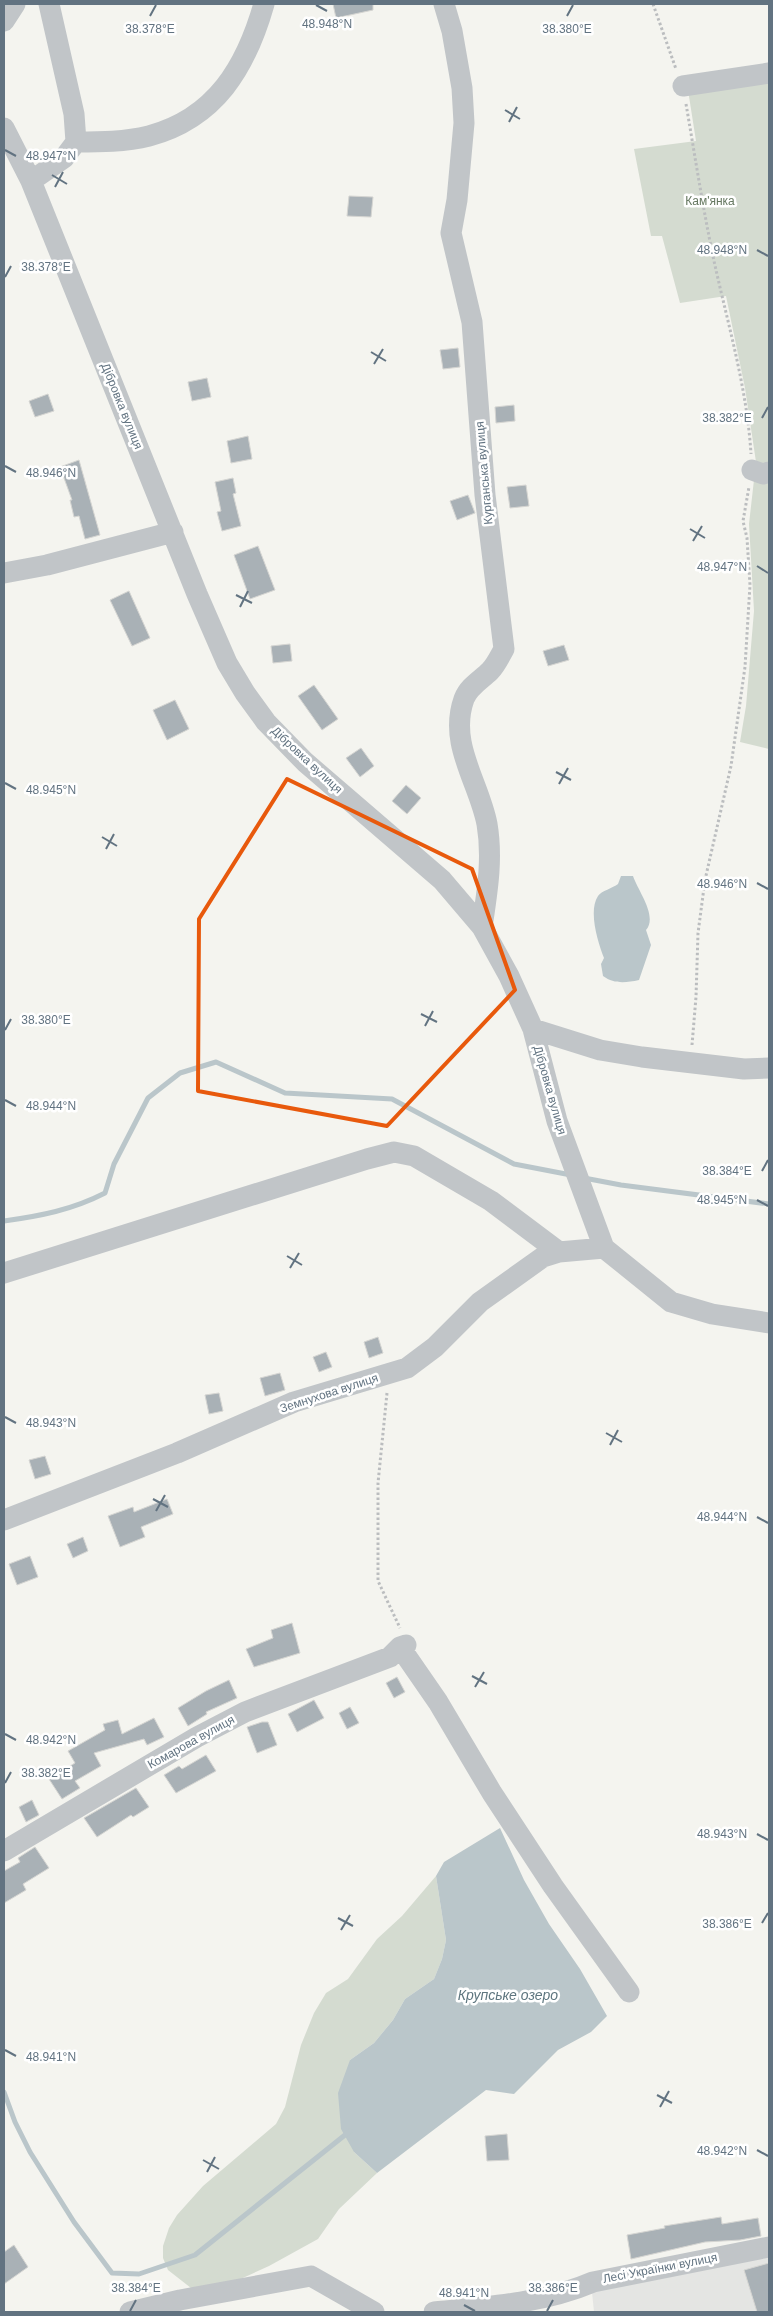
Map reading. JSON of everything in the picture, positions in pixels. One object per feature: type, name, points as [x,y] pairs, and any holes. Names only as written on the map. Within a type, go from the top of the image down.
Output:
[{"type":"street","points":[[4,21],[15,4]]},
{"type":"street","points":[[32,181],[64,158],[76,142],[74,114],[49,4]]},
{"type":"street","points":[[76,142],[106,142],[149,136],[175,125],[201,110],[223,91],[243,62],[264,4]]},
{"type":"street","name":"Курганська вулиця","points":[[444,4],[452,31],[462,88],[464,123],[457,200],[451,233],[472,322],[485,494],[504,649],[489,672],[478,680],[465,697],[460,715],[463,756],[486,823],[490,851],[489,879],[482,927]]},
{"type":"street","points":[[683,86],[769,73]]},
{"type":"street","name":"Дібровка вулиця","points":[[4,128],[32,181],[172,532],[227,662],[245,693],[266,722],[305,762],[442,880],[482,927],[509,976],[533,1029],[557,1121],[604,1248]]},
{"type":"street","points":[[4,573],[47,565],[172,532]]},
{"type":"street","points":[[533,1029],[600,1050],[744,1069],[769,1068]]},
{"type":"street","points":[[4,1273],[394,1152],[414,1156],[491,1201],[559,1252]]},
{"type":"street","points":[[604,1248],[671,1302],[712,1314],[769,1322]]},
{"type":"street","name":"Земнухова вулиця","points":[[4,1520],[177,1453],[294,1402],[407,1368],[435,1347],[480,1302],[543,1256],[559,1252],[604,1248]]},
{"type":"street","points":[[399,1649],[438,1702],[492,1793],[554,1886],[630,1992]]},
{"type":"street","name":"Комарова вулиця","points":[[4,1851],[197,1737],[245,1712],[399,1649]]},
{"type":"street","name":"Лесі Українки вулиця","points":[[434,2312],[569,2302],[593,2282],[769,2248]]},
{"type":"street","points":[[130,2312],[180,2300],[312,2276],[374,2312]]},
{"type":"path","points":[[653,4],[683,86],[714,258],[731,342],[742,378],[760,471],[743,521],[747,538],[750,585],[741,702],[731,766],[703,889],[698,932],[696,997],[690,1063]]},
{"type":"path","points":[[396,1372],[385,1397],[378,1483],[378,1581],[394,1619],[408,1642],[399,1649]]},
{"type":"highlighted area","points":[[287,779],[472,869],[515,990],[387,1126],[198,1091],[199,919]]},
{"type":"shaded area","points":[[769,2257],[769,2312],[594,2312],[592,2292]]},
{"type":"green space","name":"Кам'янка","points":[[769,78],[769,749],[740,742],[746,706],[754,611],[749,524],[756,462],[745,388],[726,296],[680,303],[662,236],[651,236],[634,149],[696,141],[688,90]]},
{"type":"green space","points":[[436,1876],[446,1940],[442,1959],[434,1979],[405,1999],[393,2020],[374,2043],[350,2060],[354,2152],[377,2173],[339,2209],[318,2239],[269,2266],[225,2286],[191,2288],[168,2270],[163,2258],[163,2246],[169,2228],[177,2215],[203,2186],[276,2124],[285,2107],[301,2045],[314,2013],[326,1993],[348,1979],[377,1939],[402,1916]]},
{"type":"water","points":[[621,876],[633,876],[646,903],[650,918],[646,930],[651,945],[639,980],[616,982],[603,976],[601,964],[604,958],[597,936],[594,910],[598,896],[618,884]]},
{"type":"water","name":"Крупське озеро","points":[[500,1828],[524,1880],[549,1924],[580,1969],[607,2016],[591,2032],[558,2050],[514,2094],[486,2090],[377,2173],[354,2152],[341,2129],[338,2093],[350,2060],[374,2043],[393,2020],[405,1999],[434,1979],[442,1959],[446,1940],[436,1876],[444,1862]]},
{"type":"building","points":[[333,4],[373,4],[373,10],[336,18]]},
{"type":"building","points":[[349,196],[373,197],[371,217],[347,216]]},
{"type":"building","points":[[458,348],[460,367],[443,369],[440,350]]},
{"type":"building","points":[[207,378],[211,397],[192,401],[188,382]]},
{"type":"building","points":[[48,394],[54,411],[35,417],[29,401]]},
{"type":"building","points":[[514,405],[515,421],[496,423],[495,407]]},
{"type":"building","points":[[248,436],[252,459],[231,463],[227,441]]},
{"type":"building","points":[[79,460],[100,535],[85,539],[79,516],[74,517],[70,500],[72,500],[60,467]]},
{"type":"building","points":[[233,478],[236,493],[233,494],[241,526],[222,531],[217,512],[221,511],[215,482]]},
{"type":"building","points":[[526,485],[529,506],[510,508],[507,487]]},
{"type":"building","points":[[468,495],[475,513],[457,520],[450,501]]},
{"type":"building","points":[[258,546],[275,590],[250,599],[234,555]]},
{"type":"building","points":[[129,591],[150,638],[132,646],[110,600]]},
{"type":"building","points":[[290,644],[292,661],[273,663],[271,646]]},
{"type":"building","points":[[564,645],[569,660],[548,666],[543,651]]},
{"type":"building","points":[[314,685],[338,719],[322,730],[298,696]]},
{"type":"building","points":[[175,700],[189,729],[167,740],[153,710]]},
{"type":"building","points":[[361,748],[374,766],[360,777],[346,758]]},
{"type":"building","points":[[406,785],[421,798],[407,814],[392,801]]},
{"type":"building","points":[[378,1337],[383,1353],[369,1358],[364,1342]]},
{"type":"building","points":[[326,1352],[332,1367],[319,1372],[313,1357]]},
{"type":"building","points":[[280,1373],[285,1390],[265,1396],[260,1378]]},
{"type":"building","points":[[219,1393],[223,1411],[209,1414],[205,1395]]},
{"type":"building","points":[[45,1456],[51,1474],[35,1479],[29,1460]]},
{"type":"building","points":[[167,1499],[173,1514],[141,1527],[145,1537],[120,1547],[108,1516],[133,1507],[134,1512]]},
{"type":"building","points":[[83,1537],[88,1551],[73,1558],[67,1544]]},
{"type":"building","points":[[30,1556],[38,1577],[17,1585],[9,1564]]},
{"type":"building","points":[[292,1623],[300,1653],[254,1667],[246,1649],[273,1638],[271,1630]]},
{"type":"building","points":[[397,1677],[405,1692],[394,1698],[386,1683]]},
{"type":"building","points":[[229,1680],[237,1698],[206,1712],[207,1714],[188,1726],[178,1708]]},
{"type":"building","points":[[314,1700],[324,1718],[297,1732],[288,1714]]},
{"type":"building","points":[[350,1707],[359,1723],[347,1729],[339,1713]]},
{"type":"building","points":[[154,1718],[164,1737],[147,1745],[144,1739],[94,1753],[101,1766],[75,1781],[80,1788],[62,1799],[49,1779],[75,1763],[68,1751],[105,1730],[103,1724],[118,1720],[122,1734]]},
{"type":"building","points":[[268,1722],[277,1745],[257,1753],[247,1727]]},
{"type":"building","points":[[206,1755],[216,1771],[176,1793],[164,1775],[179,1766],[182,1769]]},
{"type":"building","points":[[136,1788],[149,1807],[133,1817],[131,1815],[97,1837],[84,1818]]},
{"type":"building","points":[[32,1800],[39,1815],[26,1822],[19,1807]]},
{"type":"building","points":[[35,1847],[49,1868],[23,1884],[26,1890],[4,1903],[4,1871],[20,1862],[18,1858]]},
{"type":"building","points":[[507,2134],[509,2160],[487,2161],[485,2136]]},
{"type":"building","points":[[721,2217],[722,2224],[758,2218],[761,2236],[740,2240],[705,2242],[631,2259],[627,2235],[665,2228],[664,2226]]},
{"type":"building","points":[[14,2245],[28,2267],[4,2284],[4,2252]]},
{"type":"building","points":[[769,2263],[769,2312],[757,2312],[744,2270]]},
{"type":"waterway","points":[[4,1221],[56,1212],[105,1193],[114,1164],[148,1098],[180,1073],[216,1062],[285,1093],[392,1099],[514,1164],[571,1175]]},
{"type":"waterway","points":[[584,1178],[621,1185],[769,1204]]},
{"type":"waterway","points":[[4,2092],[15,2122],[30,2152],[74,2222],[112,2273],[139,2274],[195,2255],[350,2131]]}]
